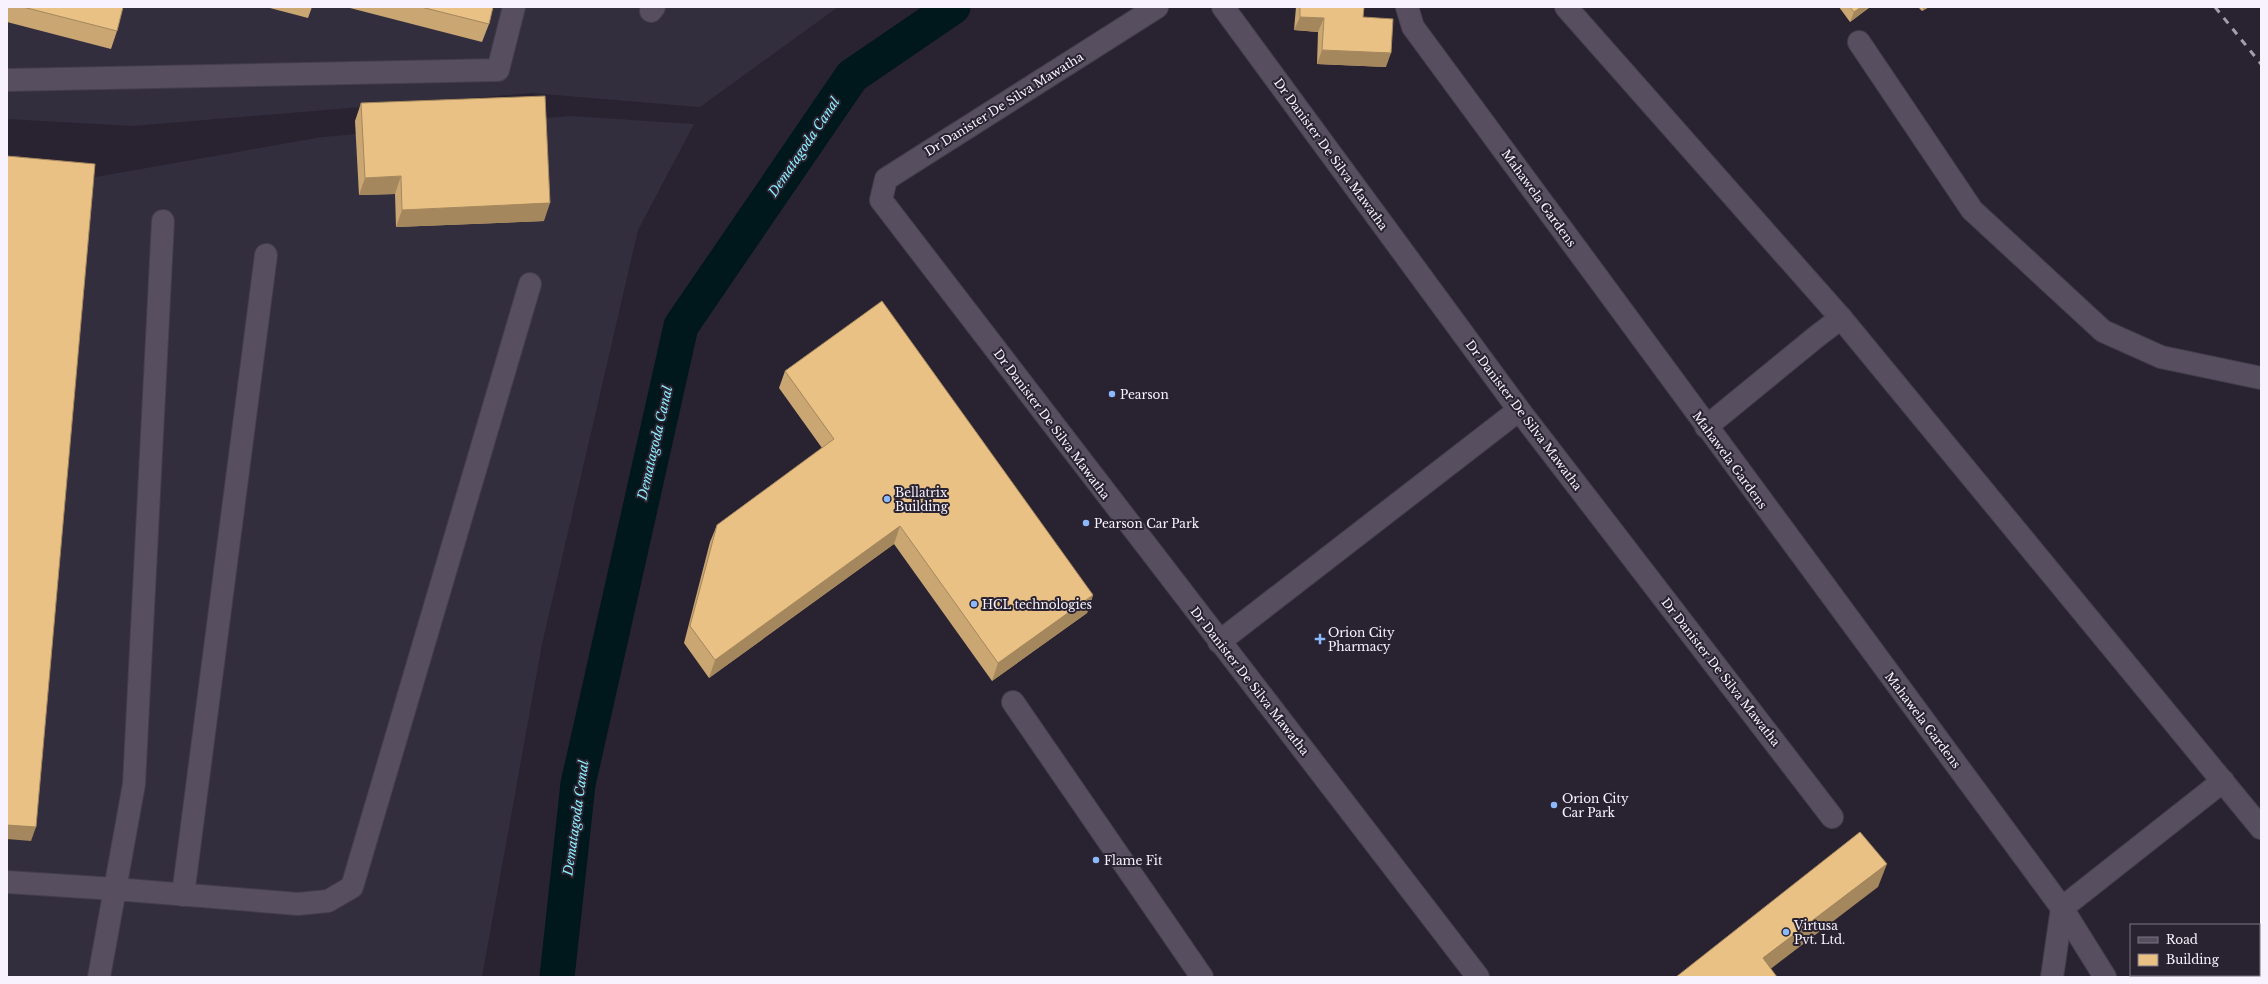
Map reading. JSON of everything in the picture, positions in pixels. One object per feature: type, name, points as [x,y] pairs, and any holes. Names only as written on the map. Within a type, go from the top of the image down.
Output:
[{"type":"street","points":[[7,80],[498,70],[514,7]]},
{"type":"street","name":"Dr Danister De Silva Mawatha","points":[[1157,7],[886,178],[881,200],[1219,642],[1478,977]]},
{"type":"street","name":"Dr Danister De Silva Mawatha","points":[[1223,7],[1519,410],[1832,818]]},
{"type":"street","name":"Mahawela Gardens","points":[[1407,7],[1413,27],[1706,427],[2062,908],[2105,977]]},
{"type":"street","points":[[1566,7],[1841,318],[2261,828]]},
{"type":"street","points":[[1859,42],[1972,210],[2103,331],[2161,357],[2261,378]]},
{"type":"street","points":[[99,977],[134,784],[163,221]]},
{"type":"street","points":[[183,896],[266,255]]},
{"type":"street","points":[[7,882],[116,889],[183,896],[298,904],[328,901],[352,887],[530,284]]},
{"type":"street","points":[[1706,427],[1816,336],[1841,318]]},
{"type":"street","points":[[1219,642],[1519,410]]},
{"type":"street","points":[[1013,702],[1202,977]]},
{"type":"street","points":[[2052,977],[2062,908],[2223,781]]},
{"type":"shaded area","points":[[7,7],[838,7],[700,107],[531,93],[132,126],[7,119]]},
{"type":"shaded area","points":[[570,116],[694,124],[638,230],[542,644],[482,977],[7,977],[7,156],[18,155],[90,178],[322,137]]},
{"type":"building","points":[[23,7],[123,7],[117,31]]},
{"type":"building","points":[[421,7],[493,7],[489,24]]},
{"type":"building","points":[[1300,7],[1364,7],[1363,17],[1393,19],[1391,53],[1322,50],[1324,18],[1300,17]]},
{"type":"building","points":[[1850,7],[1861,7],[1854,12]]},
{"type":"building","points":[[545,96],[550,203],[402,210],[401,176],[365,178],[361,103]]},
{"type":"building","points":[[7,156],[95,164],[36,827],[7,825]]},
{"type":"building","name":"Bellatrix Building","points":[[882,301],[1093,595],[998,663],[900,526],[715,660],[690,626],[717,525],[834,439],[785,371]]},
{"type":"building","points":[[1860,832],[1887,864],[1763,958],[1777,977],[1676,977]]},
{"type":"waterway","name":"Dematagoda Canal","points":[[557,977],[578,784],[681,326],[852,76],[953,7]]},
{"type":"railway","points":[[2215,7],[2261,64]]},
{"type":"place","name":"Pearson","points":[[1112,394]]},
{"type":"place","name":"Bellatrix Building","points":[[887,499]]},
{"type":"place","name":"Pearson Car Park","points":[[1086,523]]},
{"type":"place","name":"HCL technologies","points":[[974,604]]},
{"type":"place","name":"Orion City Pharmacy","points":[[1320,639]]},
{"type":"place","name":"Orion City Car Park","points":[[1554,805]]},
{"type":"place","name":"Flame Fit","points":[[1096,860]]},
{"type":"place","name":"Virtusa Pvt. Ltd.","points":[[1786,932]]}]
